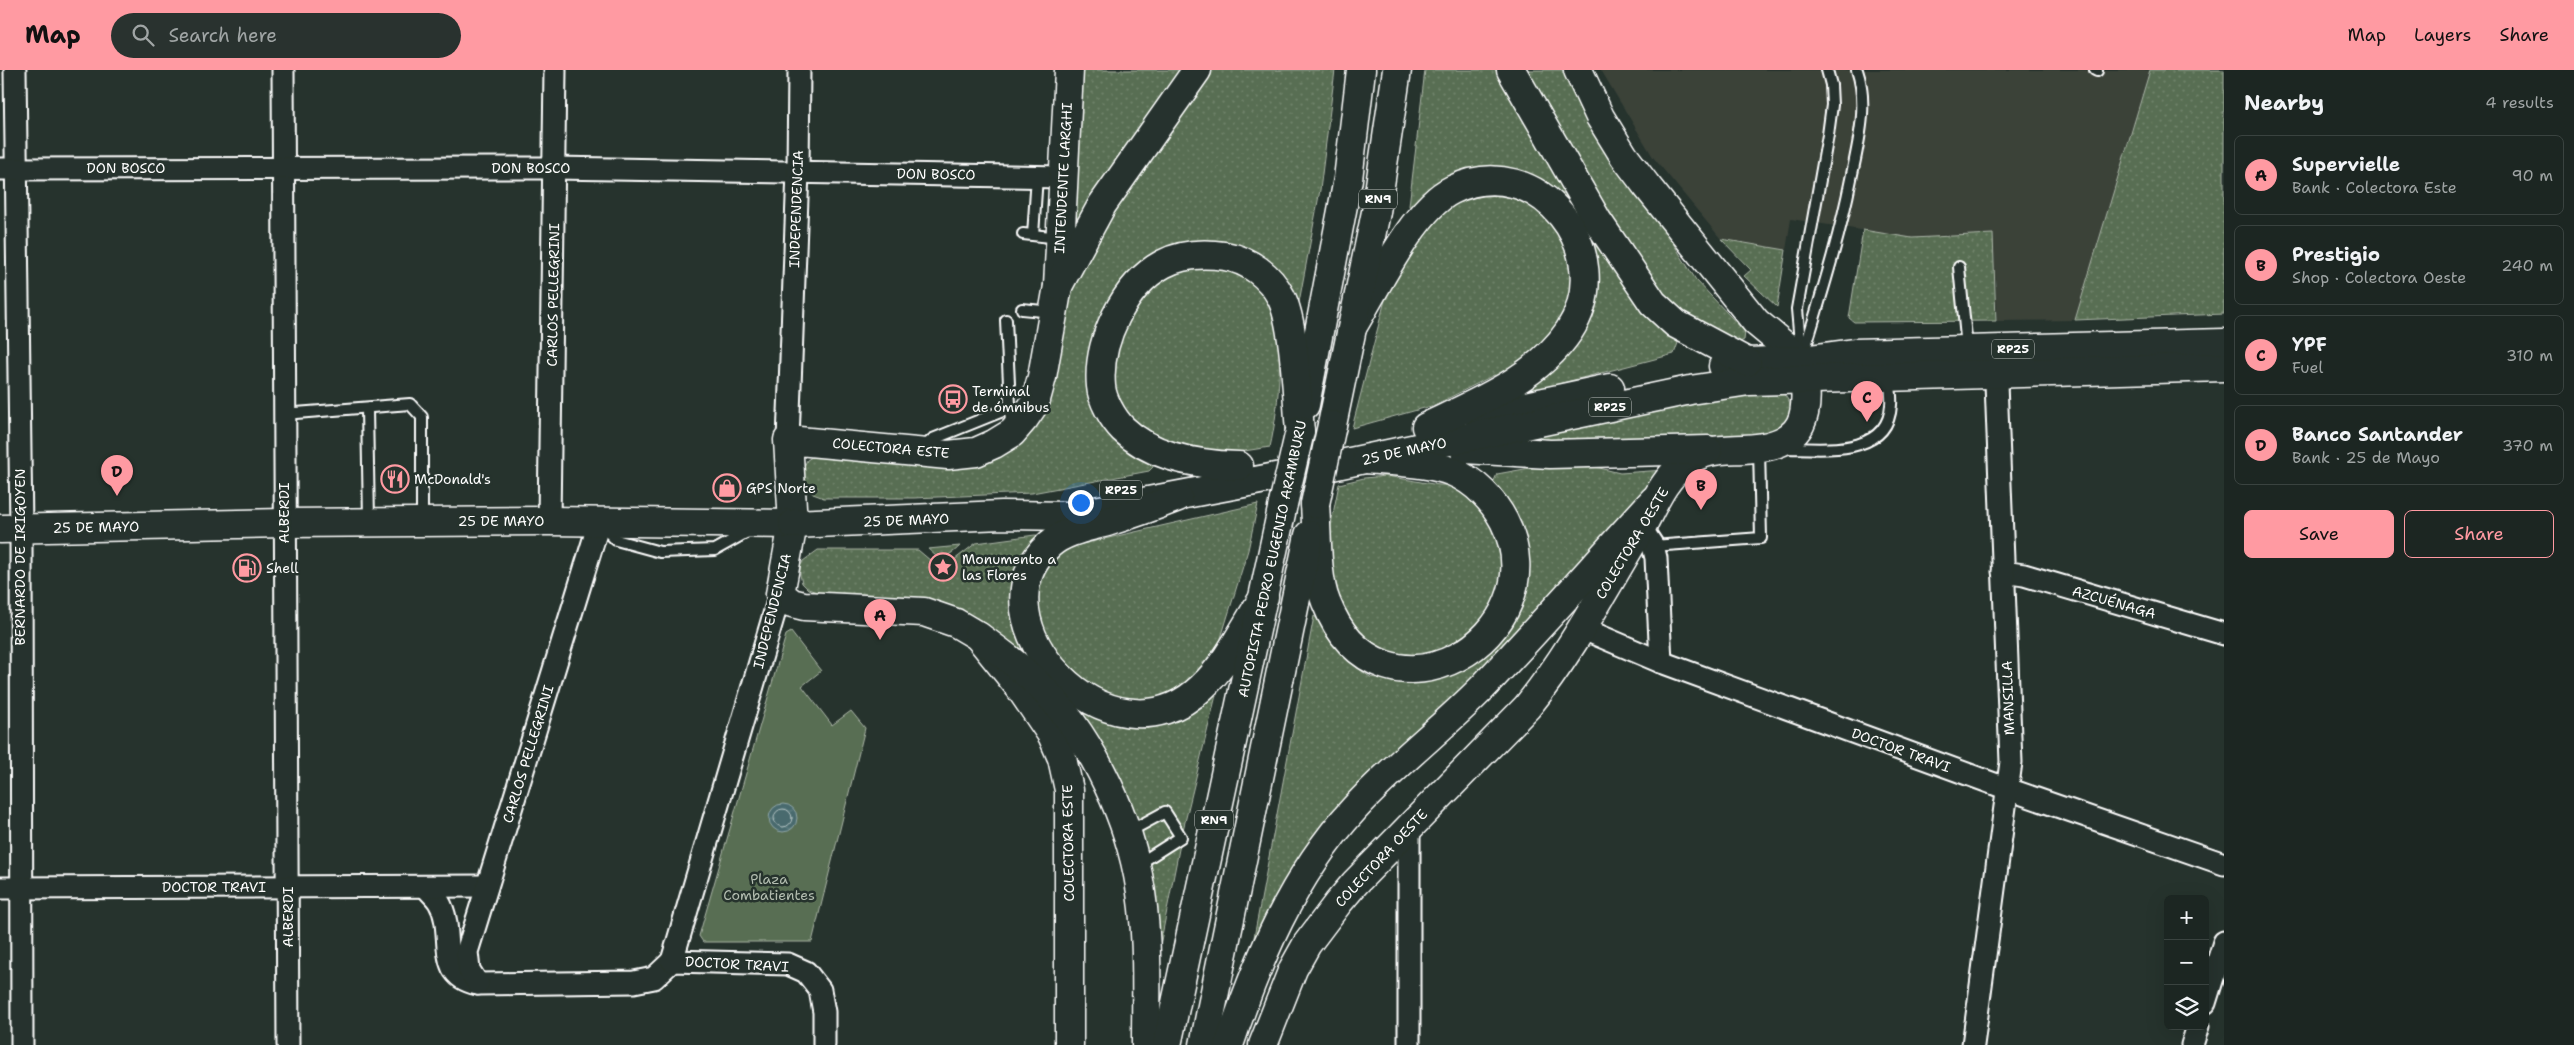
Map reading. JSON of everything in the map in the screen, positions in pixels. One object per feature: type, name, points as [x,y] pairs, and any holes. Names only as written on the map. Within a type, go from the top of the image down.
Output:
[{"type":"main road","name":"INTENDENTE LARGHI","points":[[1058,286],[1061,238],[1050,176],[1069,70]]},
{"type":"main road","points":[[1058,286],[1102,205],[1197,70]]},
{"type":"main road","name":"AUTOPISTA PEDRO EUGENIO ARAMBURU","points":[[1167,1045],[1300,432],[1348,178],[1361,70]]},
{"type":"main road","name":"RN9","points":[[1204,1045],[1376,212],[1397,70]]},
{"type":"main road","points":[[1511,70],[1596,220],[1653,303],[1676,324],[1747,362]]},
{"type":"main road","points":[[1578,70],[1600,117],[1624,156],[1646,186],[1756,322],[1804,369]]},
{"type":"main road","points":[[1353,326],[1408,234],[1424,213],[1451,190],[1487,180],[1510,182],[1549,202],[1568,222],[1578,240],[1585,264],[1585,286],[1570,329],[1548,354],[1521,376],[1422,438]]},
{"type":"main road","points":[[1239,466],[1208,465],[1171,456],[1144,444],[1123,429],[1109,409],[1103,395],[1101,369],[1113,325],[1125,301],[1143,279],[1163,264],[1183,255],[1215,254],[1250,264],[1271,281],[1282,299],[1289,325],[1300,432]]},
{"type":"main road","name":"COLECTORA ESTE","points":[[788,440],[948,455],[976,452],[994,444],[1011,421],[1035,403],[1042,377],[1058,286]]},
{"type":"main road","name":"RP25","points":[[1804,369],[1854,353],[1968,362],[2224,343]]},
{"type":"main road","name":"RP25","points":[[1996,361],[2224,367]]},
{"type":"main road","name":"25 DE MAYO","points":[[10,529],[369,522],[549,521],[793,524],[1002,515],[1068,516],[1178,497],[1367,459],[1422,438],[1551,399],[1747,362],[1804,369]]},
{"type":"main road","name":"RP25","points":[[1804,369],[1889,377],[1968,362]]},
{"type":"main road","name":"25 DE MAYO","points":[[1002,515],[1063,500],[1180,480],[1239,466],[1422,438],[1749,381],[1804,369]]},
{"type":"main road","name":"COLECTORA OESTE","points":[[1263,1045],[1278,1002],[1293,969],[1308,944],[1355,882],[1526,707],[1552,676],[1581,628],[1647,537],[1654,500],[1685,462],[1708,450],[1758,448],[1781,442],[1793,435],[1805,417],[1804,369]]},
{"type":"main road","points":[[1422,438],[1550,454],[1708,450]]},
{"type":"main road","name":"INDEPENDENCIA","points":[[780,594],[793,524],[788,440]]},
{"type":"main road","points":[[1315,504],[1325,600],[1347,640],[1362,655],[1394,668],[1426,668],[1450,661],[1471,648],[1489,631],[1505,610],[1513,593],[1516,574],[1515,554],[1510,534],[1499,512],[1484,493],[1466,479],[1452,472],[1423,465],[1367,459]]},
{"type":"main road","points":[[1178,497],[1148,510],[1065,534],[1048,545],[1031,568],[1024,598],[1026,618],[1043,655],[1058,674],[1075,690],[1112,710],[1137,715],[1157,712],[1180,703],[1202,687],[1218,667],[1264,597]]},
{"type":"main road","points":[[1229,1045],[1254,971],[1301,881],[1325,845],[1353,810],[1386,776],[1482,688],[1654,500]]},
{"type":"main road","name":"COLECTORA ESTE","points":[[780,594],[792,603],[804,606],[924,612],[956,623],[978,636],[1040,715],[1062,758],[1069,790],[1069,1045]]},
{"type":"main road","points":[[978,636],[1015,663],[1033,679],[1067,718],[1104,778],[1128,833],[1136,866],[1145,939],[1146,1045]]},
{"type":"street","name":"BERNARDO DE IRIGOYEN","points":[[15,70],[8,169],[10,529],[22,888],[22,1045]]},
{"type":"street","name":"ALBERDI","points":[[282,70],[288,1045]]},
{"type":"street","name":"CARLOS PELLEGRINI","points":[[549,521],[555,70]]},
{"type":"street","name":"INDEPENDENCIA","points":[[788,440],[798,171],[799,70]]},
{"type":"street","name":"DON BOSCO","points":[[8,169],[555,168],[1050,176]]},
{"type":"street","name":"MANSILLA","points":[[1973,1045],[2011,762],[1996,361]]},
{"type":"street","name":"CARLOS PELLEGRINI","points":[[478,984],[469,970],[467,952],[598,523]]},
{"type":"street","points":[[1647,537],[1656,558],[1661,662]]},
{"type":"street","name":"AZCUÉNAGA","points":[[2003,572],[2024,576],[2224,634]]},
{"type":"street","name":"INDEPENDENCIA","points":[[672,961],[780,594]]},
{"type":"street","name":"DOCTOR TRAVI","points":[[1581,628],[1661,662],[2008,789],[2224,864]]},
{"type":"street","points":[[1409,826],[1410,1045]]},
{"type":"street","name":"DOCTOR TRAVI","points":[[0,888],[488,886]]},
{"type":"street","points":[[426,887],[439,902],[444,918],[450,964],[456,975],[464,982],[478,984]]},
{"type":"street","points":[[2209,990],[2224,942]]},
{"type":"street","name":"DOCTOR TRAVI","points":[[478,984],[634,982],[654,978],[672,961],[788,964],[806,972],[820,990],[824,1012],[824,1045]]},
{"type":"street","points":[[2192,1045],[2197,1030]]},
{"type":"lane","points":[[1804,369],[1796,309],[1832,105],[1831,85],[1827,70]]},
{"type":"lane","points":[[1804,369],[1841,227],[1860,138],[1862,94],[1856,70]]},
{"type":"lane","points":[[1050,176],[1028,235],[1061,238]]},
{"type":"lane","points":[[1959,267],[1968,362]]},
{"type":"lane","points":[[1022,308],[1054,312]]},
{"type":"lane","points":[[1006,320],[1011,421]]},
{"type":"lane","points":[[1647,537],[1761,538],[1758,448],[1845,448],[1870,441],[1879,434],[1889,416],[1891,405],[1889,377]]},
{"type":"lane","points":[[283,414],[367,409],[410,404],[422,417],[422,522]]},
{"type":"lane","points":[[367,409],[369,522]]},
{"type":"lane","points":[[1128,833],[1164,812],[1181,837],[1136,866]]},
{"type":"shaded area","points":[[1601,70],[2150,70],[2075,320],[1997,321],[1993,234],[1912,238],[1791,219],[1786,250],[1721,239],[1653,157]]},
{"type":"green space","points":[[1079,70],[1187,70],[1071,239]]},
{"type":"green space","points":[[1209,70],[1335,70],[1320,190],[1297,313],[1265,270],[1142,264],[1094,408],[1099,418],[1112,434],[1126,446],[1153,463],[1153,467],[1149,471],[1032,493],[914,498],[824,498],[813,494],[804,484],[803,469],[807,460],[815,455],[1004,452],[1083,258]]},
{"type":"green space","points":[[1425,70],[1496,70],[1637,299],[1655,324],[1678,343],[1674,354],[1520,394],[1542,369],[1590,263],[1511,176],[1414,207],[1409,206]]},
{"type":"green space","points":[[1517,70],[1565,70],[1696,280],[1745,332],[1744,340],[1738,343],[1677,320]]},
{"type":"green space","points":[[2150,70],[2224,70],[2224,314],[2075,320]]},
{"type":"green space","points":[[1475,193],[1513,193],[1541,208],[1566,241],[1577,285],[1561,328],[1506,379],[1494,375],[1435,405],[1352,428],[1385,300],[1406,256],[1436,209]]},
{"type":"green space","points":[[1863,230],[1912,238],[1993,234],[1996,321],[1854,322],[1849,318]]},
{"type":"green space","points":[[1721,239],[1786,250],[1777,307],[1744,276],[1751,270]]},
{"type":"green space","points":[[1231,265],[1261,287],[1272,305],[1279,344],[1279,367],[1276,411],[1270,447],[1218,455],[1166,447],[1117,412],[1107,365],[1122,320],[1167,267]]},
{"type":"green space","points":[[1740,391],[1781,391],[1789,401],[1791,410],[1781,430],[1705,439],[1555,440],[1529,438]]},
{"type":"green space","points":[[1587,465],[1620,473],[1665,470],[1252,948],[1314,616],[1318,619],[1327,637],[1348,661],[1370,677],[1397,681],[1422,681],[1517,604],[1490,490],[1497,474],[1530,468]]},
{"type":"green space","points":[[1386,476],[1439,485],[1455,485],[1481,501],[1507,548],[1495,617],[1441,659],[1367,653],[1336,602],[1329,534],[1339,484],[1364,478]]},
{"type":"green space","points":[[1258,504],[1248,550],[1217,651],[1191,681],[1168,696],[1115,703],[1050,654],[1033,588],[1060,549]]},
{"type":"green space","points":[[1035,535],[1043,536],[1024,562],[1013,583],[1011,615],[1018,639],[1031,662],[1048,683],[1069,701],[1091,714],[1115,723],[1139,725],[1218,687],[1183,830],[1166,805],[1131,825],[975,621],[826,595],[808,589],[802,583],[800,575],[800,567],[803,561],[818,550],[918,550],[931,561],[942,565],[954,560],[976,543]]},
{"type":"green space","points":[[960,546],[950,554],[941,557],[937,557],[928,549]]},
{"type":"green space","name":"Plaza Combatientes","points":[[791,632],[821,671],[802,686],[832,725],[851,711],[865,728],[812,942],[703,942],[699,936],[786,635]]},
{"type":"green space","points":[[1164,817],[1175,835],[1142,856],[1134,836]]},
{"type":"green space","points":[[1180,844],[1156,966],[1145,867]]},
{"type":"water","points":[[783,804],[793,808],[797,818],[793,828],[783,832],[773,828],[769,818],[773,808]]},
{"type":"place","name":"Terminal de ómnibus","points":[[953,399]]},
{"type":"place","name":"YPF","points":[[1867,422]]},
{"type":"place","name":"McDonald's","points":[[395,479]]},
{"type":"place","name":"GPS Norte","points":[[727,488]]},
{"type":"place","name":"Banco Santander","points":[[117,496]]},
{"type":"place","name":"Prestigio","points":[[1701,510]]},
{"type":"place","name":"Monumento a las Flores","points":[[943,567]]},
{"type":"place","name":"Shell","points":[[247,568]]},
{"type":"place","name":"Supervielle","points":[[880,640]]}]
